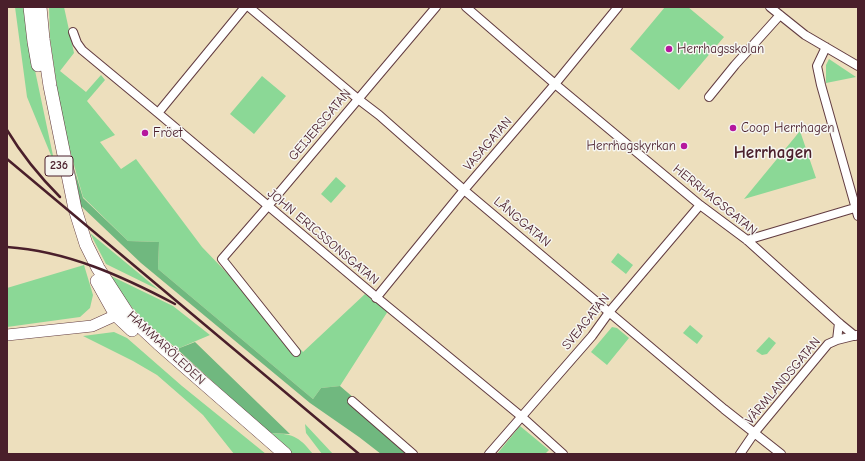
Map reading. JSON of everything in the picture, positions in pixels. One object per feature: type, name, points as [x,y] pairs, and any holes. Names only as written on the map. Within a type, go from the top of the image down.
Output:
[{"type":"main road","name":"HAMMARÖLEDEN","points":[[30,7],[34,42],[67,203],[88,264],[121,313],[152,349],[275,454]]},
{"type":"main road","name":"HAMMARÖLEDEN","points":[[40,7],[50,86],[74,209],[86,244],[121,313],[129,316],[285,454]]},
{"type":"street","points":[[158,113],[245,7]]},
{"type":"street","name":"LÅNGGATAN","points":[[249,7],[379,115],[464,190],[610,311],[724,409],[781,454]]},
{"type":"street","name":"GEIJERSGATAN","points":[[296,352],[222,258],[268,206],[436,7]]},
{"type":"street","name":"HERRHAGSGATAN","points":[[466,7],[555,84],[700,205],[747,240],[839,323],[857,335]]},
{"type":"street","name":"VASAGATAN","points":[[376,298],[464,190],[555,84],[618,7]]},
{"type":"street","points":[[770,7],[805,35],[858,66]]},
{"type":"street","points":[[709,97],[735,65],[780,15]]},
{"type":"street","name":"JOHN ERICSSONSGATAN","points":[[73,32],[77,44],[82,50],[376,298],[522,417],[563,454]]},
{"type":"street","points":[[826,48],[817,66],[857,207],[858,216]]},
{"type":"street","name":"SVEAGATAN","points":[[489,454],[592,336],[610,311],[700,205]]},
{"type":"street","points":[[747,240],[857,207]]},
{"type":"street","points":[[7,335],[92,326],[121,313]]},
{"type":"street","name":"VÄRMLANDSGATAN","points":[[740,454],[755,432],[828,344],[837,340],[839,323]]},
{"type":"street","points":[[837,340],[857,335]]},
{"type":"street","points":[[352,401],[413,454]]},
{"type":"green space","points":[[15,7],[24,7],[26,28],[55,165],[27,97]]},
{"type":"green space","points":[[49,7],[64,7],[74,53],[60,71],[86,92],[101,75],[105,80],[87,101],[115,135],[100,142],[121,169],[136,159],[202,247],[303,352],[365,294],[388,311],[340,386],[321,388],[313,399],[158,269],[159,242],[128,241],[83,197],[62,122],[50,39]]},
{"type":"green space","points":[[665,7],[688,7],[724,37],[679,90],[630,49]]},
{"type":"green space","points":[[829,59],[856,77],[826,83],[826,65]]},
{"type":"green space","points":[[262,76],[286,96],[254,134],[230,114]]},
{"type":"green space","points":[[800,131],[816,178],[744,199]]},
{"type":"green space","points":[[74,168],[83,198],[128,241],[159,242],[158,269],[313,399],[321,388],[340,386],[419,454],[381,454],[310,403],[141,263],[81,206]]},
{"type":"green space","points":[[336,177],[346,186],[331,203],[321,194]]},
{"type":"green space","points":[[90,233],[159,290],[106,264]]},
{"type":"green space","points":[[618,253],[633,265],[626,274],[611,262]]},
{"type":"green space","points":[[84,265],[93,295],[90,308],[80,317],[7,327],[7,288]]},
{"type":"green space","points":[[111,276],[173,306],[210,335],[177,349],[143,320],[122,296]]},
{"type":"green space","points":[[690,325],[703,336],[697,344],[683,333]]},
{"type":"green space","points":[[612,327],[617,328],[629,338],[607,365],[591,352]]},
{"type":"green space","points":[[114,332],[127,338],[182,386],[266,454],[234,454],[203,415],[157,375],[83,336]]},
{"type":"green space","points":[[769,337],[776,343],[767,354],[762,355],[756,351]]},
{"type":"green space","points":[[195,342],[290,434],[269,433],[177,349]]},
{"type":"green space","points":[[305,424],[333,454],[322,454],[306,433]]},
{"type":"green space","points":[[520,426],[549,450],[545,454],[497,454]]},
{"type":"green space","points":[[269,433],[289,435],[299,439],[313,454],[292,454]]},
{"type":"railway","points":[[7,130],[31,165],[60,197]]},
{"type":"railway","points":[[7,159],[359,454]]},
{"type":"railway","points":[[7,247],[29,249],[73,259],[94,266],[175,304]]},
{"type":"place","name":"Herrhagsskolan","points":[[669,49]]},
{"type":"place","name":"Coop Herrhagen","points":[[733,128]]},
{"type":"place","name":"Fröet","points":[[145,133]]},
{"type":"place","name":"Herrhagskyrkan","points":[[684,146]]},
{"type":"district","name":"Herrhagen","points":[[773,153]]}]
